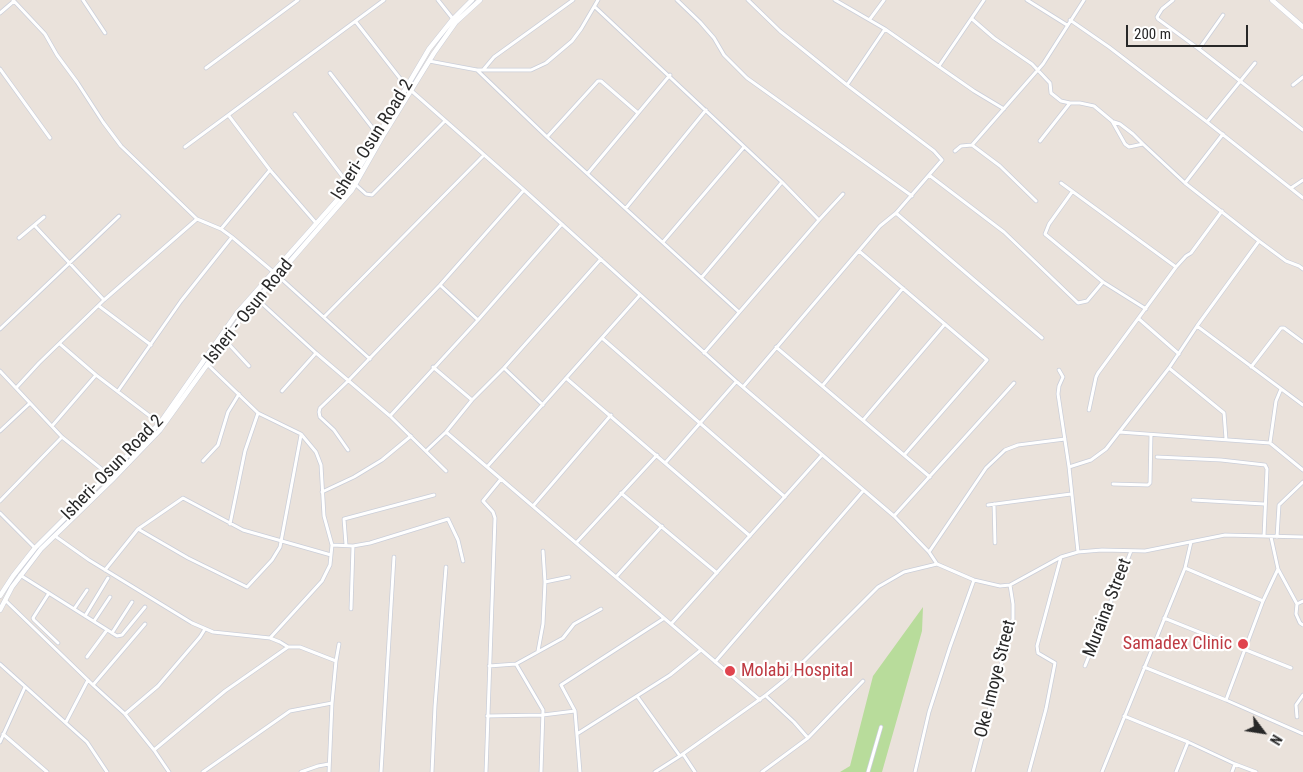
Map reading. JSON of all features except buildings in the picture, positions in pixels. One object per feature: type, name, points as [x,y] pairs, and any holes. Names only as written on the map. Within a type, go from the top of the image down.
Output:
[{"type":"main road","name":"Isheri- Osun Road 2","points":[[0,596],[35,548],[162,425],[237,313],[276,274],[349,185],[429,50],[453,19],[472,0]]},
{"type":"main road","name":"Isheri - Osun Road","points":[[0,610],[20,575],[41,549],[112,480],[162,425],[224,339],[276,274],[335,212],[356,184],[428,61],[456,22],[480,0]]},
{"type":"main road","points":[[1272,0],[1303,27]]},
{"type":"street","points":[[82,0],[105,33]]},
{"type":"street","points":[[206,68],[298,0]]},
{"type":"street","points":[[185,147],[384,0]]},
{"type":"street","points":[[438,0],[453,19]]},
{"type":"street","points":[[483,70],[494,57],[572,0]]},
{"type":"street","points":[[428,61],[477,70],[532,70],[546,63],[572,41],[598,0]]},
{"type":"street","points":[[677,0],[700,22],[714,38],[724,55],[747,78],[912,196]]},
{"type":"street","points":[[743,387],[886,220],[896,213],[912,196],[942,160],[780,31],[748,0]]},
{"type":"street","points":[[835,0],[870,19],[974,91],[1004,109]]},
{"type":"street","points":[[870,19],[884,0]]},
{"type":"street","points":[[940,66],[984,0]]},
{"type":"street","points":[[1027,0],[1067,25]]},
{"type":"street","points":[[972,145],[1037,71],[1053,50],[1084,0]]},
{"type":"street","points":[[1173,0],[1162,9],[1157,18],[1303,130]]},
{"type":"street","points":[[0,13],[14,1],[45,34],[102,122],[121,146],[197,219],[221,229],[232,237],[370,359]]},
{"type":"street","points":[[595,7],[670,75],[782,182],[818,220]]},
{"type":"street","points":[[1199,49],[1224,15]]},
{"type":"street","points":[[972,19],[994,38],[1021,56],[1050,83],[1050,93],[1061,101],[1094,106],[1112,121],[1120,124],[1185,183],[1286,261],[1303,269]]},
{"type":"street","points":[[1070,20],[1109,47],[1223,134],[1303,198]]},
{"type":"street","points":[[356,22],[410,90],[562,224],[736,382],[894,516],[929,552],[937,564],[974,580],[1000,586],[1010,585],[1061,557],[1078,552],[1102,550],[1145,551],[1225,535],[1303,537]]},
{"type":"street","points":[[847,85],[885,29]]},
{"type":"street","points":[[1207,122],[1255,63]]},
{"type":"street","points":[[0,69],[50,138]]},
{"type":"street","points":[[477,70],[547,137],[739,312]]},
{"type":"street","points":[[330,73],[378,135]]},
{"type":"street","points":[[588,173],[670,75]]},
{"type":"street","points":[[1293,85],[1303,77]]},
{"type":"street","points":[[547,137],[598,81],[638,112]]},
{"type":"street","points":[[1040,141],[1070,103]]},
{"type":"street","points":[[626,208],[706,110]]},
{"type":"street","points":[[295,114],[349,185]]},
{"type":"street","points":[[229,116],[270,170],[316,223]]},
{"type":"street","points":[[356,184],[366,194],[372,195],[445,121]]},
{"type":"street","points":[[1112,121],[1125,144],[1129,147],[1142,144]]},
{"type":"street","points":[[1185,183],[1223,134]]},
{"type":"street","points":[[955,151],[961,146],[972,145],[1000,166],[1036,201]]},
{"type":"street","points":[[663,242],[744,147]]},
{"type":"street","points":[[324,317],[484,155]]},
{"type":"street","points":[[221,229],[270,170]]},
{"type":"street","points":[[929,175],[1004,232],[1078,303],[1087,300],[1103,282]]},
{"type":"street","points":[[1291,188],[1303,180]]},
{"type":"street","points":[[702,277],[782,182]]},
{"type":"street","points":[[1061,183],[1176,267]]},
{"type":"street","points":[[348,450],[334,430],[320,417],[318,412],[320,408],[370,359],[524,190]]},
{"type":"street","points":[[1072,192],[1049,224],[1045,234],[1103,282],[1146,309]]},
{"type":"street","points":[[704,352],[818,220],[843,194]]},
{"type":"street","points":[[1089,410],[1098,372],[1176,267],[1191,253],[1222,211]]},
{"type":"street","points":[[896,213],[1042,338]]},
{"type":"street","points":[[0,329],[119,216]]},
{"type":"street","points":[[19,238],[44,217]]},
{"type":"street","points":[[16,388],[104,300],[197,219]]},
{"type":"street","points":[[390,416],[562,224]]},
{"type":"street","points":[[35,226],[104,300]]},
{"type":"street","points":[[118,391],[181,301],[232,237]]},
{"type":"street","points":[[1069,467],[1091,460],[1099,455],[1119,432],[1170,368],[1197,326],[1259,241]]},
{"type":"street","points":[[859,251],[987,360],[905,454]]},
{"type":"street","points":[[426,451],[446,432],[472,400],[504,368],[601,259]]},
{"type":"street","points":[[440,284],[478,320]]},
{"type":"street","points":[[823,385],[903,288]]},
{"type":"street","points":[[488,468],[640,295]]},
{"type":"street","points":[[257,299],[316,353],[390,416],[446,471]]},
{"type":"street","points":[[99,306],[151,345]]},
{"type":"street","points":[[1139,319],[1179,354]]},
{"type":"street","points":[[864,419],[945,324]]},
{"type":"street","points":[[1197,326],[1303,405]]},
{"type":"street","points":[[1251,367],[1281,328],[1284,328],[1303,342]]},
{"type":"street","points":[[602,338],[785,497]]},
{"type":"street","points":[[224,339],[249,366]]},
{"type":"street","points":[[60,344],[96,375],[162,425]]},
{"type":"street","points":[[776,347],[864,419],[930,477]]},
{"type":"street","points":[[282,391],[316,353]]},
{"type":"street","points":[[207,364],[258,413],[301,434],[316,452],[321,465],[324,516],[332,545],[328,572],[270,638]]},
{"type":"street","points":[[433,367],[472,400]]},
{"type":"street","points":[[504,368],[543,405]]},
{"type":"street","points":[[1170,368],[1224,413],[1226,439]]},
{"type":"street","points":[[1059,370],[1063,377],[1058,389],[1078,552]]},
{"type":"street","points":[[0,371],[62,437],[109,475]]},
{"type":"street","points":[[52,426],[96,375]]},
{"type":"street","points":[[566,378],[750,536]]},
{"type":"street","points":[[666,462],[736,382]]},
{"type":"street","points":[[894,516],[1014,383]]},
{"type":"street","points":[[1270,443],[1276,402],[1281,389]]},
{"type":"street","points":[[203,461],[218,445],[228,412],[239,394]]},
{"type":"street","points":[[0,431],[30,403]]},
{"type":"street","points":[[230,524],[248,441],[258,413]]},
{"type":"street","points":[[533,506],[611,415]]},
{"type":"street","points":[[446,432],[760,700]]},
{"type":"street","points":[[1119,432],[1270,443],[1303,470]]},
{"type":"street","points":[[138,529],[188,558],[247,587],[272,560],[280,547],[301,434]]},
{"type":"street","points":[[1113,484],[1150,484],[1151,435]]},
{"type":"street","points":[[322,492],[354,477],[382,460],[411,436]]},
{"type":"street","points":[[0,502],[62,437]]},
{"type":"street","points":[[929,552],[986,468],[1005,450],[1018,445],[1065,439]]},
{"type":"street","points":[[576,543],[657,455]]},
{"type":"street","points":[[671,624],[822,456]]},
{"type":"street","points":[[1157,457],[1221,460],[1264,466],[1267,469],[1264,536]]},
{"type":"street","points":[[486,772],[494,518],[493,512],[483,501],[501,479]]},
{"type":"street","points":[[1276,537],[1279,506],[1302,484]]},
{"type":"street","points":[[715,662],[863,491]]},
{"type":"street","points":[[621,493],[717,573]]},
{"type":"street","points":[[988,505],[1071,494]]},
{"type":"street","points":[[346,545],[344,520],[347,518],[434,495]]},
{"type":"street","points":[[105,570],[138,529],[183,498],[243,530],[332,555]]},
{"type":"street","points":[[1193,500],[1264,504]]},
{"type":"street","points":[[994,504],[995,544]]},
{"type":"street","points":[[0,513],[35,548]]},
{"type":"street","points":[[332,545],[353,546],[370,542],[445,518],[448,519],[458,540],[462,561]]},
{"type":"street","points":[[616,577],[662,526]]},
{"type":"street","points":[[55,536],[105,570],[205,629],[213,632],[270,638],[288,647],[300,647],[336,661]]},
{"type":"street","points":[[1271,536],[1278,569],[1297,604],[1296,614],[1303,625]]},
{"type":"street","points":[[1102,772],[1185,568],[1191,542]]},
{"type":"street","points":[[351,609],[353,546]]},
{"type":"street","points":[[538,651],[543,624],[545,582],[543,550]]},
{"type":"street","name":"Muraina Street","points":[[1085,666],[1130,551]]},
{"type":"street","points":[[1029,772],[1046,709],[1055,663],[1038,653],[1037,646],[1061,557]]},
{"type":"street","points":[[380,772],[394,558]]},
{"type":"street","points":[[655,772],[760,700],[787,678],[878,587],[904,572],[937,564]]},
{"type":"street","points":[[432,772],[435,706],[446,567]]},
{"type":"street","points":[[1185,568],[1263,601]]},
{"type":"street","points":[[1226,700],[1263,601],[1278,569]]},
{"type":"street","points":[[20,575],[117,636],[122,635],[145,607]]},
{"type":"street","points":[[545,582],[569,577]]},
{"type":"street","points":[[85,616],[108,578]]},
{"type":"street","points":[[915,772],[929,712],[974,580]]},
{"type":"street","name":"Oke Imoye Street","points":[[972,772],[1013,619],[1010,585]]},
{"type":"street","points":[[74,609],[87,590]]},
{"type":"street","points":[[49,593],[34,620],[58,643]]},
{"type":"street","points":[[94,621],[110,597]]},
{"type":"street","points":[[5,600],[125,714],[169,772]]},
{"type":"street","points":[[1297,604],[1303,600]]},
{"type":"street","points":[[112,633],[132,602]]},
{"type":"street","points":[[490,666],[516,664],[563,638],[574,624],[601,609]]},
{"type":"street","points":[[1164,618],[1219,640]]},
{"type":"street","points":[[580,772],[575,711],[562,688],[563,683],[663,619]]},
{"type":"street","points":[[93,685],[145,624]]},
{"type":"street","points":[[125,714],[158,686],[205,629]]},
{"type":"street","points":[[87,657],[107,630]]},
{"type":"street","points":[[329,772],[332,702],[339,644]]},
{"type":"street","points":[[154,750],[225,691],[288,647]]},
{"type":"street","points":[[577,734],[670,675],[701,650]]},
{"type":"street","points":[[1246,650],[1291,668]]},
{"type":"street","points":[[0,664],[87,742],[107,772]]},
{"type":"street","points":[[516,664],[542,707],[541,772]]},
{"type":"street","points":[[1144,667],[1303,734]]},
{"type":"street","points":[[66,722],[88,680]]},
{"type":"street","points":[[762,772],[808,738],[863,681]]},
{"type":"street","points":[[0,742],[25,687]]},
{"type":"street","points":[[766,695],[808,738]]},
{"type":"street","points":[[1298,717],[1296,705],[1303,695]]},
{"type":"street","points":[[637,696],[695,772]]},
{"type":"street","points":[[204,772],[290,711],[332,702]]},
{"type":"street","points":[[487,716],[543,715],[575,711]]},
{"type":"street","points":[[1124,716],[1256,772]]},
{"type":"street","points":[[868,772],[881,728]]},
{"type":"street","points":[[3,734],[47,772]]},
{"type":"street","points":[[1176,772],[1188,742]]},
{"type":"street","points":[[301,772],[329,764]]},
{"type":"street","points":[[1232,772],[1235,764]]},
{"type":"green space","points":[[923,607],[922,631],[882,772],[840,772],[850,766],[873,676]]},
{"type":"place","name":"Samadex Clinic","points":[[1243,644]]},
{"type":"place","name":"Molabi Hospital","points":[[730,671]]}]
